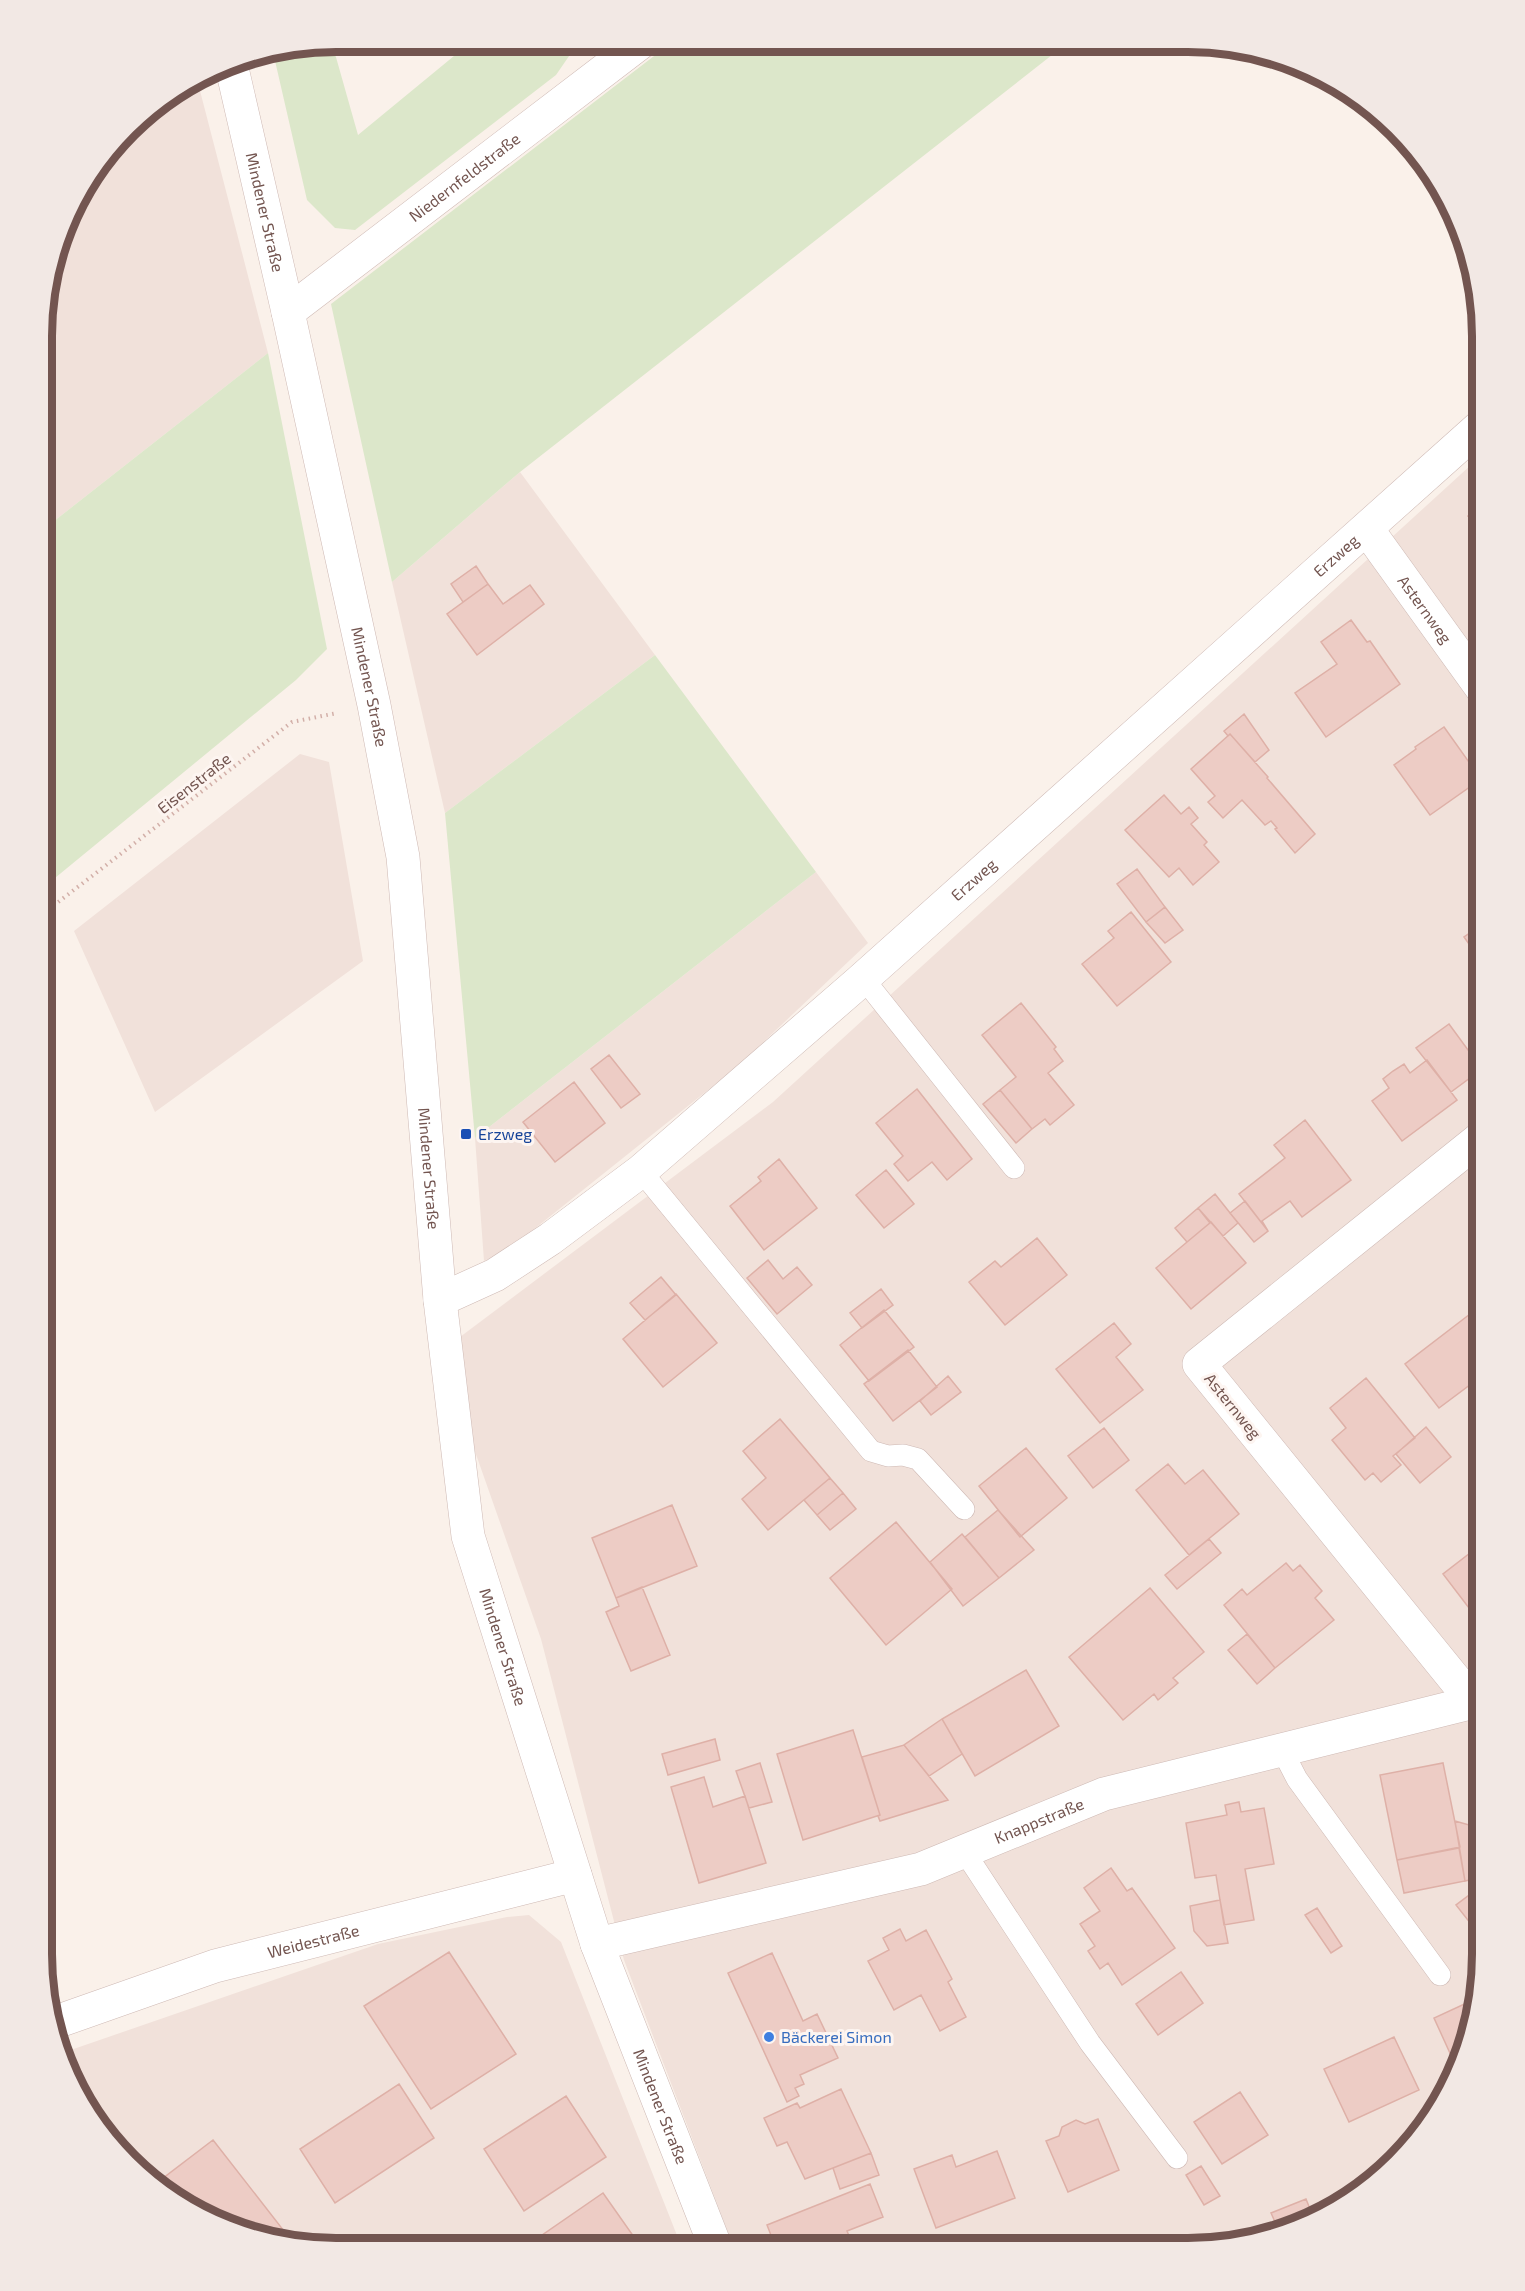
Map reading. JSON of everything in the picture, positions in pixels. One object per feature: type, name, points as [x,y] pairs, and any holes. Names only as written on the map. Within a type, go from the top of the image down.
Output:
[{"type":"street","name":"Niedernfeldstraße","points":[[288,312],[628,52]]},
{"type":"street","name":"Mindener Straße","points":[[233,72],[374,705],[403,857],[440,1300],[468,1536],[597,1944],[712,2238]]},
{"type":"street","name":"Erzweg","points":[[440,1300],[495,1275],[550,1239],[641,1171],[863,978],[1472,434]]},
{"type":"street","name":"Asternweg","points":[[1367,529],[1472,675]]},
{"type":"street","name":"Asternweg","points":[[1472,1145],[1199,1364],[1472,1695]]},
{"type":"street","name":"Knappstraße","points":[[597,1944],[921,1869],[1104,1794],[1472,1703]]},
{"type":"street","name":"Weidestraße","points":[[60,2020],[215,1966],[575,1875]]},
{"type":"lane","points":[[863,978],[1014,1168]]},
{"type":"lane","points":[[641,1171],[871,1450],[888,1456],[903,1455],[918,1459],[964,1509]]},
{"type":"lane","points":[[1282,1750],[1297,1779],[1440,1975]]},
{"type":"lane","points":[[964,1851],[1090,2043],[1177,2158]]},
{"type":"path","name":"Eisenstraße","points":[[52,907],[292,722],[374,705]]},
{"type":"shaded area","points":[[199,88],[268,353],[52,523],[53,318],[58,281],[68,245],[91,194],[123,149],[164,111]]},
{"type":"shaded area","points":[[1472,464],[1472,1973],[1467,2010],[1457,2046],[1443,2080],[1425,2112],[1402,2142],[1376,2168],[1346,2191],[1314,2209],[1262,2229],[1207,2238],[730,2238],[624,1960],[541,1639],[440,1352],[773,1102]]},
{"type":"shaded area","points":[[520,472],[655,655],[445,813],[392,582]]},
{"type":"shaded area","points":[[300,754],[329,762],[363,961],[155,1112],[74,931]]},
{"type":"shaded area","points":[[816,872],[868,943],[738,1066],[508,1250],[484,1261],[475,1138]]},
{"type":"shaded area","points":[[529,1915],[561,1942],[678,2238],[318,2238],[263,2229],[228,2217],[194,2200],[149,2168],[123,2142],[100,2112],[82,2080],[70,2050],[378,1944],[507,1917]]},
{"type":"green space","points":[[335,52],[358,135],[459,52],[572,52],[556,75],[355,230],[335,228],[307,200],[275,59]]},
{"type":"green space","points":[[659,52],[1056,52],[520,472],[392,582],[331,304]]},
{"type":"green space","points":[[268,353],[327,649],[296,680],[52,880],[52,523]]},
{"type":"green space","points":[[655,655],[816,872],[475,1138],[445,813]]},
{"type":"building","points":[[476,566],[488,584],[463,602],[451,584]]},
{"type":"building","points":[[488,584],[503,604],[530,585],[544,604],[477,655],[447,614]]},
{"type":"building","points":[[1351,620],[1367,642],[1370,641],[1400,684],[1326,737],[1295,693],[1337,664],[1321,642]]},
{"type":"building","points":[[1244,714],[1269,750],[1255,762],[1230,734],[1228,736],[1224,731]]},
{"type":"building","points":[[1444,727],[1472,766],[1472,785],[1430,815],[1394,765],[1416,749],[1415,747]]},
{"type":"building","points":[[1230,734],[1315,834],[1295,853],[1271,821],[1265,825],[1242,800],[1223,818],[1208,802],[1215,796],[1191,769]]},
{"type":"building","points":[[1164,795],[1181,814],[1189,807],[1198,818],[1191,824],[1207,842],[1204,845],[1219,862],[1193,885],[1179,868],[1169,877],[1125,830]]},
{"type":"building","points":[[1137,869],[1165,907],[1146,922],[1117,884]]},
{"type":"building","points":[[1165,907],[1183,930],[1165,943],[1146,922]]},
{"type":"building","points":[[1131,912],[1171,962],[1117,1006],[1082,964],[1114,938],[1108,931]]},
{"type":"building","points":[[1472,932],[1472,948],[1464,937]]},
{"type":"building","points":[[1021,1003],[1056,1047],[1054,1049],[1063,1061],[1048,1073],[1074,1105],[1050,1125],[1045,1119],[1032,1129],[1000,1090],[1016,1077],[982,1035]]},
{"type":"building","points":[[1449,1024],[1472,1055],[1472,1076],[1451,1092],[1416,1048]]},
{"type":"building","points":[[609,1055],[640,1094],[621,1108],[591,1069]]},
{"type":"building","points":[[1427,1060],[1457,1100],[1402,1141],[1372,1101],[1389,1088],[1383,1079],[1393,1071],[1404,1064],[1410,1073]]},
{"type":"building","points":[[574,1082],[605,1123],[555,1162],[523,1122]]},
{"type":"building","points":[[917,1089],[972,1159],[947,1180],[932,1162],[908,1181],[894,1164],[903,1156],[876,1123]]},
{"type":"building","points":[[1000,1090],[1032,1129],[1016,1143],[983,1104]]},
{"type":"building","points":[[1305,1120],[1351,1180],[1302,1217],[1290,1201],[1262,1221],[1268,1231],[1239,1194],[1285,1158],[1274,1145]]},
{"type":"building","points":[[779,1159],[817,1208],[764,1250],[730,1206],[761,1181],[758,1177]]},
{"type":"building","points":[[886,1170],[914,1204],[884,1228],[856,1195]]},
{"type":"building","points":[[1215,1194],[1238,1223],[1223,1236],[1198,1208]]},
{"type":"building","points":[[1245,1201],[1268,1231],[1254,1242],[1230,1213]]},
{"type":"building","points":[[1198,1208],[1210,1223],[1187,1242],[1175,1228]]},
{"type":"building","points":[[1211,1222],[1246,1263],[1191,1309],[1156,1268]]},
{"type":"building","points":[[1037,1238],[1067,1275],[1005,1325],[969,1282],[995,1261],[1001,1267]]},
{"type":"building","points":[[768,1260],[783,1279],[797,1267],[812,1285],[777,1314],[747,1278]]},
{"type":"building","points":[[661,1277],[676,1295],[645,1320],[630,1303]]},
{"type":"building","points":[[881,1289],[893,1305],[862,1328],[850,1313]]},
{"type":"building","points":[[676,1294],[717,1343],[663,1387],[623,1339]]},
{"type":"building","points":[[884,1310],[914,1347],[869,1381],[840,1345]]},
{"type":"building","points":[[1472,1313],[1472,1383],[1439,1408],[1405,1364]]},
{"type":"building","points":[[1114,1323],[1131,1344],[1116,1357],[1143,1390],[1100,1423],[1056,1369]]},
{"type":"building","points":[[908,1350],[937,1387],[893,1421],[864,1384]]},
{"type":"building","points":[[948,1376],[961,1392],[931,1415],[920,1401]]},
{"type":"building","points":[[1366,1378],[1415,1438],[1393,1456],[1401,1465],[1381,1482],[1373,1473],[1365,1480],[1332,1440],[1346,1428],[1330,1408]]},
{"type":"building","points":[[780,1419],[830,1478],[768,1530],[742,1499],[766,1478],[743,1451]]},
{"type":"building","points":[[1426,1427],[1451,1457],[1420,1483],[1396,1454]]},
{"type":"building","points":[[1104,1428],[1129,1460],[1093,1488],[1068,1456]]},
{"type":"building","points":[[1026,1448],[1067,1498],[1020,1537],[979,1486]]},
{"type":"building","points":[[1168,1464],[1185,1484],[1203,1470],[1239,1514],[1189,1555],[1136,1490]]},
{"type":"building","points":[[830,1478],[843,1493],[817,1515],[804,1500]]},
{"type":"building","points":[[843,1493],[856,1509],[830,1530],[817,1515]]},
{"type":"building","points":[[672,1505],[697,1566],[616,1598],[592,1538]]},
{"type":"building","points":[[998,1510],[1034,1550],[999,1578],[965,1537]]},
{"type":"building","points":[[896,1522],[952,1589],[886,1645],[830,1578]]},
{"type":"building","points":[[962,1534],[999,1578],[963,1606],[930,1562]]},
{"type":"building","points":[[1209,1539],[1221,1553],[1177,1589],[1165,1575]]},
{"type":"building","points":[[1472,1552],[1472,1612],[1443,1574]]},
{"type":"building","points":[[1286,1563],[1293,1571],[1300,1565],[1322,1591],[1315,1598],[1334,1620],[1275,1668],[1224,1605],[1242,1589],[1247,1595]]},
{"type":"building","points":[[642,1587],[670,1655],[631,1671],[606,1612],[619,1606],[616,1598]]},
{"type":"building","points":[[1150,1588],[1204,1652],[1173,1678],[1178,1683],[1158,1700],[1154,1694],[1123,1720],[1069,1657]]},
{"type":"building","points":[[1247,1634],[1275,1668],[1257,1684],[1228,1650]]},
{"type":"building","points":[[1026,1670],[1059,1726],[975,1776],[942,1719]]},
{"type":"building","points":[[942,1719],[962,1754],[929,1776],[904,1745]]},
{"type":"building","points":[[853,1730],[880,1815],[803,1840],[777,1754]]},
{"type":"building","points":[[715,1739],[720,1760],[668,1775],[662,1754]]},
{"type":"building","points":[[904,1745],[948,1800],[880,1821],[862,1757]]},
{"type":"building","points":[[760,1763],[772,1802],[749,1808],[736,1771]]},
{"type":"building","points":[[1443,1763],[1460,1847],[1397,1860],[1380,1775]]},
{"type":"building","points":[[704,1777],[713,1807],[745,1796],[766,1863],[699,1883],[671,1787]]},
{"type":"building","points":[[1239,1802],[1241,1812],[1264,1808],[1274,1864],[1245,1869],[1254,1920],[1224,1925],[1216,1875],[1195,1878],[1186,1823],[1227,1815],[1225,1805]]},
{"type":"building","points":[[1455,1821],[1472,1826],[1472,1879],[1465,1881]]},
{"type":"building","points":[[1459,1848],[1465,1881],[1404,1893],[1397,1860]]},
{"type":"building","points":[[1111,1868],[1127,1891],[1132,1888],[1175,1948],[1122,1985],[1108,1963],[1100,1969],[1088,1951],[1095,1946],[1080,1924],[1100,1911],[1084,1888]]},
{"type":"building","points":[[1472,1893],[1472,1925],[1456,1905]]},
{"type":"building","points":[[1220,1900],[1228,1943],[1207,1946],[1194,1931],[1190,1906]]},
{"type":"building","points":[[1317,1908],[1342,1946],[1331,1953],[1305,1915]]},
{"type":"building","points":[[900,1929],[906,1941],[926,1930],[952,1979],[948,1982],[966,2017],[940,2031],[921,1995],[894,2010],[868,1961],[889,1950],[883,1938]]},
{"type":"building","points":[[449,1952],[516,2054],[431,2109],[364,2006]]},
{"type":"building","points":[[772,1953],[803,2021],[817,2014],[838,2058],[800,2075],[804,2084],[795,2088],[799,2096],[787,2102],[728,1973]]},
{"type":"building","points":[[1181,1972],[1203,2003],[1158,2035],[1136,2004]]},
{"type":"building","points":[[1468,2002],[1463,2028],[1453,2059],[1434,2018]]},
{"type":"building","points":[[1394,2037],[1419,2090],[1349,2122],[1324,2069]]},
{"type":"building","points":[[399,2084],[434,2138],[335,2203],[300,2149]]},
{"type":"building","points":[[841,2089],[871,2153],[805,2179],[787,2142],[777,2146],[764,2118],[797,2103],[800,2108]]},
{"type":"building","points":[[1240,2092],[1268,2135],[1222,2164],[1194,2122]]},
{"type":"building","points":[[566,2096],[606,2157],[524,2211],[484,2149]]},
{"type":"building","points":[[1098,2119],[1119,2170],[1068,2192],[1046,2141],[1059,2136],[1062,2127],[1076,2120],[1085,2124]]},
{"type":"building","points":[[213,2140],[284,2231],[281,2233],[263,2229],[228,2217],[194,2200],[162,2179]]},
{"type":"building","points":[[997,2151],[1015,2198],[936,2228],[914,2169],[952,2155],[956,2167]]},
{"type":"building","points":[[871,2153],[879,2175],[840,2189],[833,2168]]},
{"type":"building","points":[[1201,2166],[1220,2196],[1204,2205],[1186,2175]]},
{"type":"building","points":[[870,2184],[883,2217],[847,2231],[850,2238],[772,2238],[767,2225]]},
{"type":"building","points":[[603,2193],[635,2238],[538,2238]]},
{"type":"building","points":[[1306,2199],[1311,2211],[1276,2224],[1271,2213]]},
{"type":"place","name":"Erzweg","points":[[466,1134]]},
{"type":"place","name":"Bäckerei Simon","points":[[769,2037]]}]
